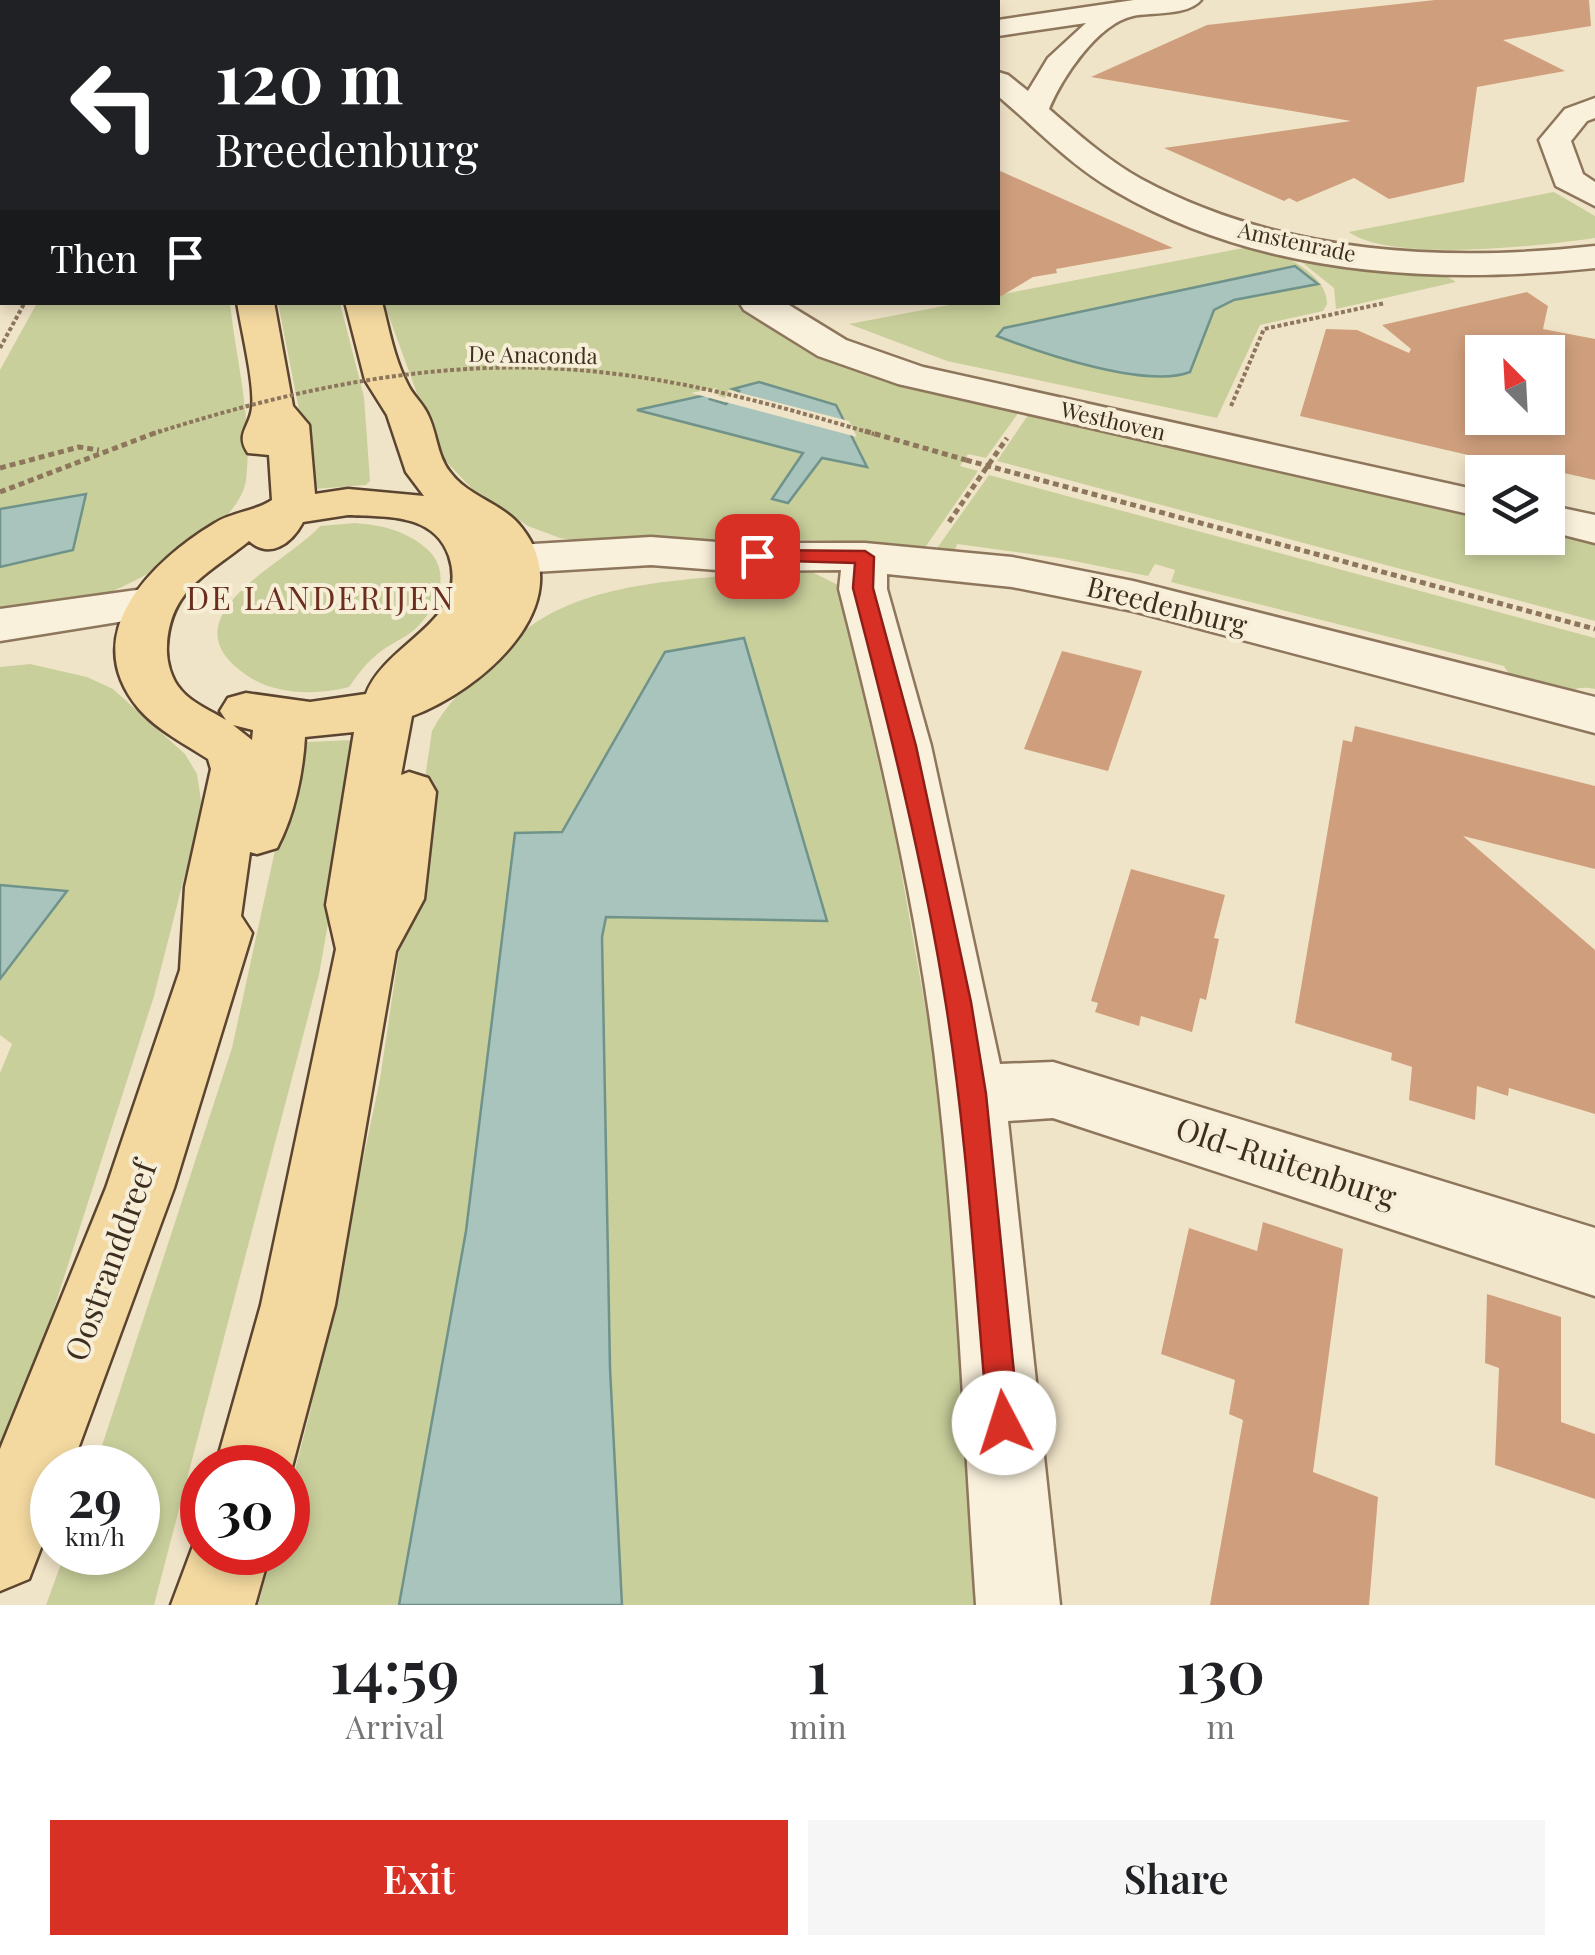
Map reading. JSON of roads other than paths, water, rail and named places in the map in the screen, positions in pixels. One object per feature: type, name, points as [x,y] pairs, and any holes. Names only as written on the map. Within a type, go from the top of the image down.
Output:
[{"type":"main road","points":[[255,305],[272,409],[264,431],[264,496],[277,529],[212,574],[188,596],[177,619],[154,630],[191,686],[209,698],[252,713],[316,720],[409,699],[454,675],[507,618],[502,573],[449,522],[427,510],[417,495],[381,408],[390,390],[364,305]]},
{"type":"main road","points":[[272,516],[417,495]]},
{"type":"main road","name":"Oostranddreef","points":[[154,630],[141,658],[154,693],[166,707],[232,749],[238,769],[214,886],[208,966]]},
{"type":"main road","points":[[260,1445],[298,1305],[366,950],[355,906],[379,738],[409,699]]},
{"type":"main road","name":"Oostranddreef","points":[[0,1550],[140,1188],[208,966],[245,878],[277,761],[280,718]]},
{"type":"main road","points":[[213,1605],[222,1575]]},
{"type":"street","points":[[1000,28],[1188,0]]},
{"type":"street","points":[[1034,110],[1061,57],[1118,11]]},
{"type":"street","name":"Amstenrade","points":[[1000,83],[1088,160],[1130,186],[1184,211],[1288,244],[1437,264],[1514,265],[1595,258]]},
{"type":"street","points":[[1595,106],[1576,116],[1554,140],[1568,179],[1595,196]]},
{"type":"street","name":"Westhoven","points":[[762,305],[820,342],[912,376],[1465,500]]},
{"type":"street","points":[[1565,522],[1595,529]]},
{"type":"street","name":"Breedenburg","points":[[502,573],[657,576],[730,557],[865,557],[1001,570],[1081,584],[1595,715]]},
{"type":"street","points":[[865,557],[863,588],[905,746],[958,1002],[972,1094],[1018,1605]]},
{"type":"street","points":[[0,625],[154,630]]},
{"type":"street","points":[[0,656],[154,630]]},
{"type":"street","name":"Old-Ruitenburg","points":[[972,1094],[1053,1090],[1595,1262]]},
{"type":"water","points":[[1295,266],[1318,284],[1234,300],[1214,310],[1190,372],[1171,376],[1121,373],[997,336],[1004,328]]},
{"type":"water","points":[[759,382],[836,405],[867,467],[822,458],[788,503],[772,499],[803,453],[637,410],[715,393],[710,399],[726,404],[739,391],[733,389]]},
{"type":"water","points":[[86,494],[73,550],[0,567],[0,509]]},
{"type":"water","points":[[744,638],[827,921],[606,917],[602,937],[610,1368],[622,1605],[399,1605],[466,1231],[515,833],[562,832],[665,652]]},
{"type":"water","points":[[0,885],[67,891],[0,979]]},
{"type":"district","name":"DE LANDERIJEN","points":[[321,599]]}]
